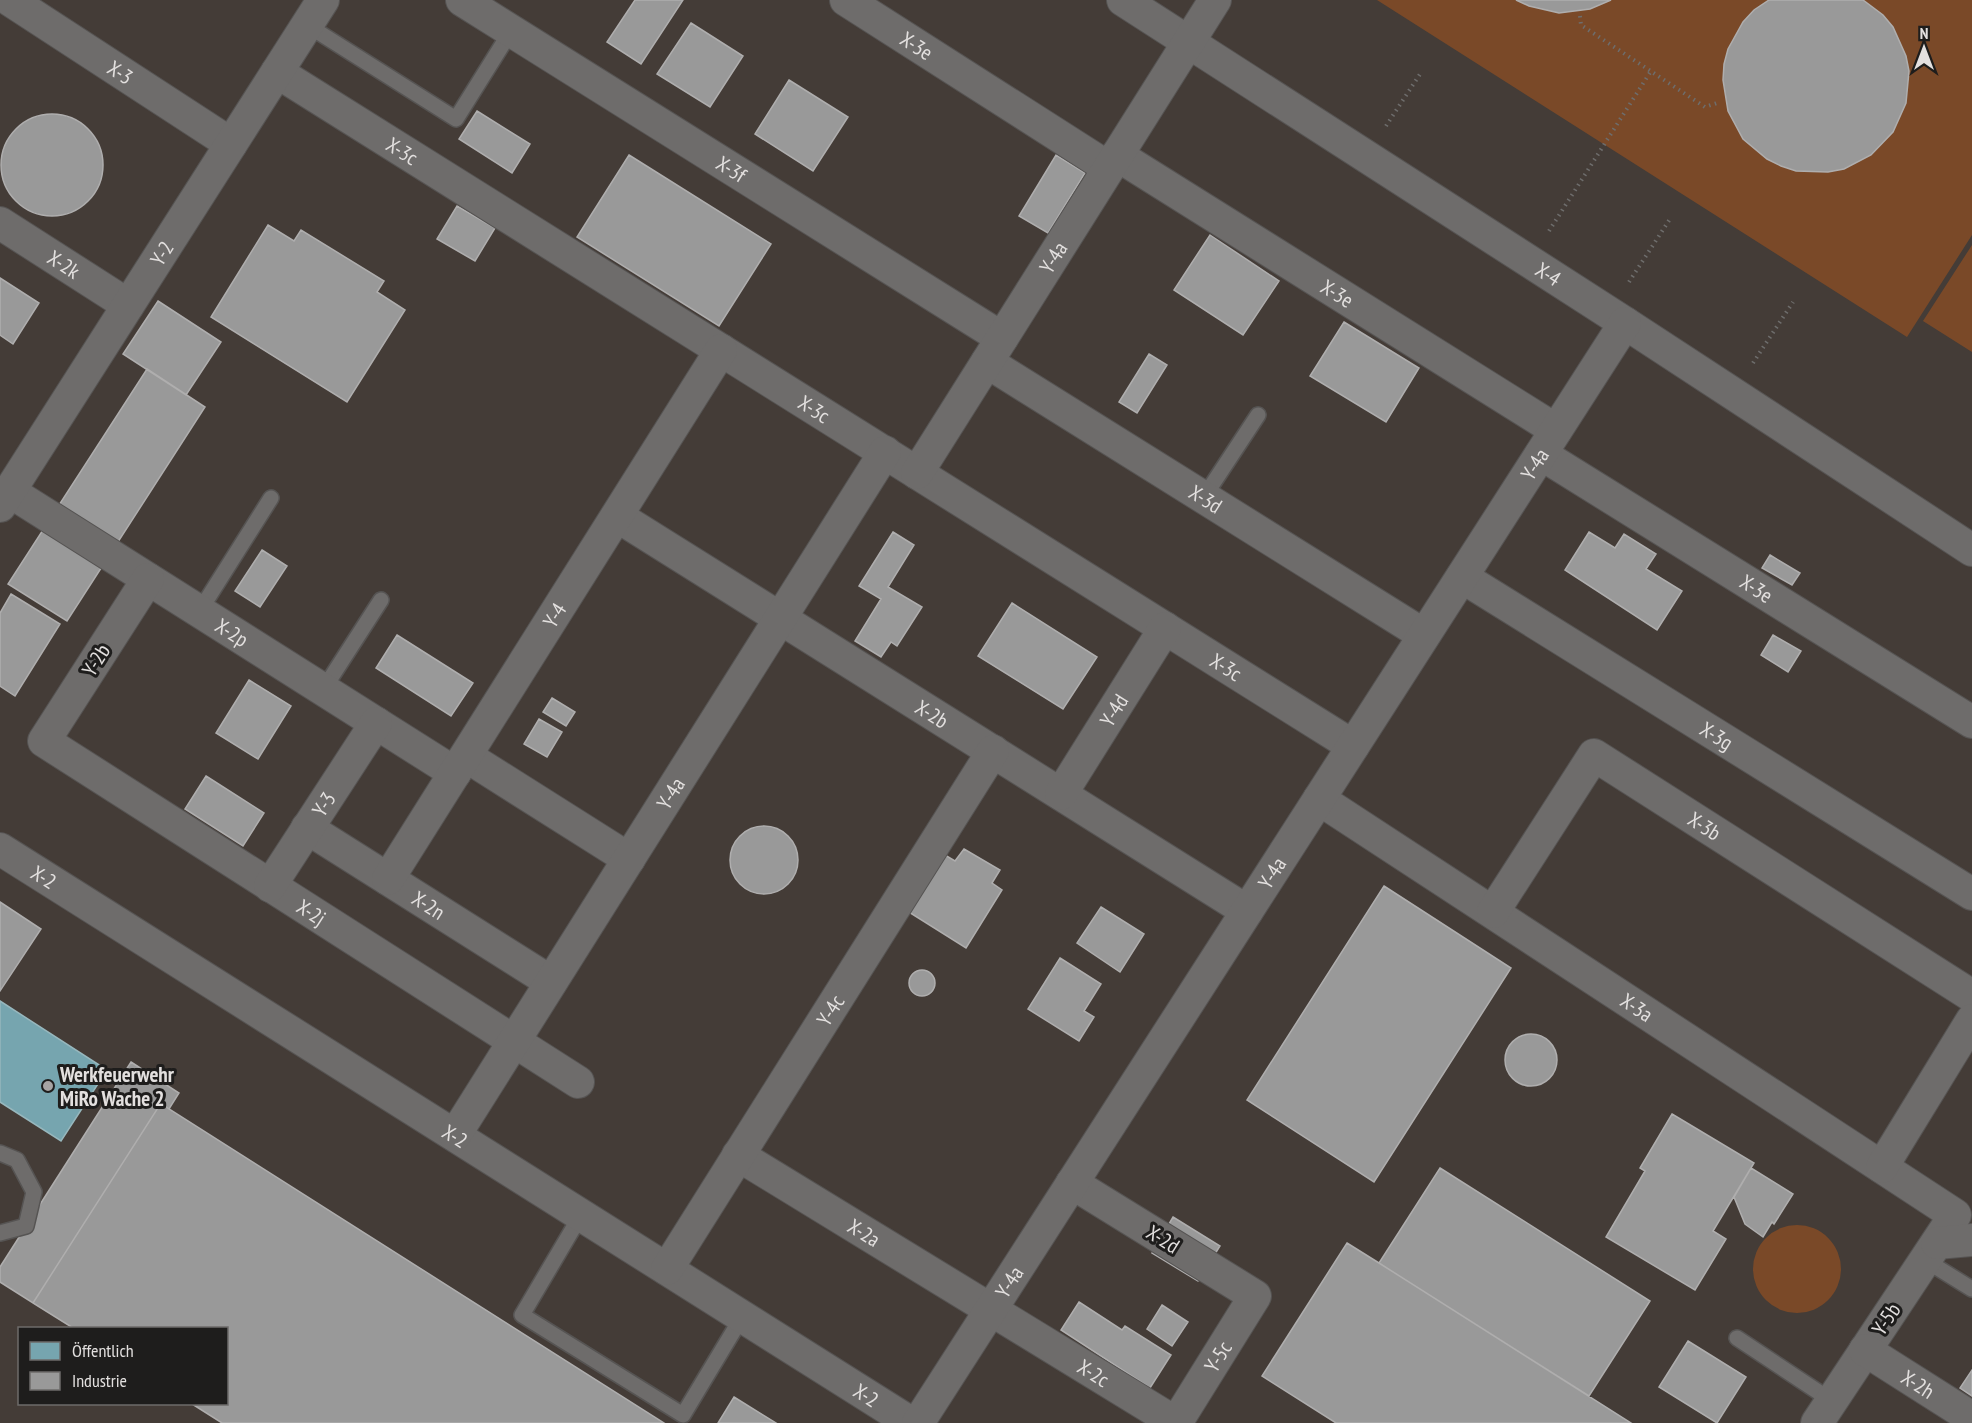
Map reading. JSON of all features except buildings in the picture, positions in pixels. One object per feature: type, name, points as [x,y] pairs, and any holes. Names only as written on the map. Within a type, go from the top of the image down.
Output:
[{"type":"street","name":"X-3","points":[[10,0],[231,144]]},
{"type":"street","name":"X-3f","points":[[462,0],[995,350]]},
{"type":"street","name":"X-3e","points":[[846,0],[1113,162],[1548,442],[1972,722]]},
{"type":"street","name":"X-4","points":[[1123,0],[1972,550]]},
{"type":"street","points":[[1188,43],[1215,0]]},
{"type":"street","name":"Y-2","points":[[5,499],[315,13]]},
{"type":"street","name":"Y-4a","points":[[918,473],[1188,43]]},
{"type":"street","name":"X-3c","points":[[277,72],[1353,746]]},
{"type":"street","name":"X-2k","points":[[0,224],[128,305]]},
{"type":"street","name":"Y-4a","points":[[918,1423],[1548,442],[1617,318]]},
{"type":"street","name":"Y-4","points":[[388,879],[721,350]]},
{"type":"street","name":"X-3d","points":[[995,350],[1204,497],[1424,635]]},
{"type":"street","name":"Y-4a","points":[[455,1135],[885,452]]},
{"type":"street","name":"X-2p","points":[[5,499],[147,579],[376,723],[461,764],[629,859]]},
{"type":"street","name":"X-2b","points":[[617,516],[1247,911]]},
{"type":"street","name":"X-3g","points":[[1461,577],[1972,894]]},
{"type":"street","name":"Y-2b","points":[[44,741],[147,579]]},
{"type":"street","name":"Y-4d","points":[[1061,794],[1165,628]]},
{"type":"street","name":"Y-3","points":[[270,886],[376,723]]},
{"type":"street","name":"X-2j","points":[[44,741],[578,1082]]},
{"type":"street","name":"Y-4c","points":[[667,1269],[993,751]]},
{"type":"street","name":"X-3b","points":[[1493,912],[1594,755],[1972,996]]},
{"type":"street","name":"X-3a","points":[[1319,799],[1955,1215]]},
{"type":"street","name":"X-2n","points":[[307,828],[551,982]]},
{"type":"street","name":"X-2","points":[[0,849],[911,1423]]},
{"type":"street","points":[[1882,1167],[1972,1020]]},
{"type":"street","name":"X-2a","points":[[738,1155],[991,1310]]},
{"type":"street","name":"X-2d","points":[[1072,1183],[1254,1296]]},
{"type":"street","name":"Y-5b","points":[[1825,1412],[1955,1215]]},
{"type":"street","points":[[1931,1251],[1972,1240]]},
{"type":"street","name":"Y-5c","points":[[1187,1419],[1254,1296]]},
{"type":"street","name":"X-2c","points":[[991,1310],[1176,1423],[1187,1419]]},
{"type":"street","name":"X-2h","points":[[1865,1350],[1972,1418]]},
{"type":"lane","points":[[315,13],[456,119],[512,31]]},
{"type":"lane","points":[[1204,497],[1258,415]]},
{"type":"lane","points":[[199,612],[271,498]]},
{"type":"lane","points":[[323,690],[381,600]]},
{"type":"lane","points":[[0,1153],[17,1160],[34,1192],[26,1226],[0,1233]]},
{"type":"lane","points":[[581,1215],[522,1315],[683,1415],[742,1317]]},
{"type":"lane","points":[[1931,1251],[1972,1289]]},
{"type":"lane","points":[[1737,1338],[1825,1412]]},
{"type":"path","points":[[1580,16],[1581,25],[1705,107],[1717,103]]},
{"type":"path","points":[[1366,157],[1422,71]]},
{"type":"path","points":[[1530,262],[1651,71]]},
{"type":"path","points":[[1617,318],[1670,219]]},
{"type":"path","points":[[1733,394],[1793,302]]},
{"type":"shaded area","points":[[0,0],[1972,0],[1972,1423],[0,1423]]},
{"type":"shaded area","points":[[1377,0],[1972,0],[1972,235],[1907,337]]},
{"type":"shaded area","points":[[1972,245],[1972,352],[1923,321]]},
{"type":"shaded area","points":[[1797,1225],[1814,1229],[1828,1238],[1837,1252],[1841,1269],[1837,1286],[1828,1300],[1814,1309],[1797,1313],[1780,1309],[1766,1300],[1757,1286],[1753,1269],[1757,1252],[1766,1238],[1780,1229]]},
{"type":"place","name":"Werkfeuerwehr MiRo Wache 2","points":[[48,1086]]}]
